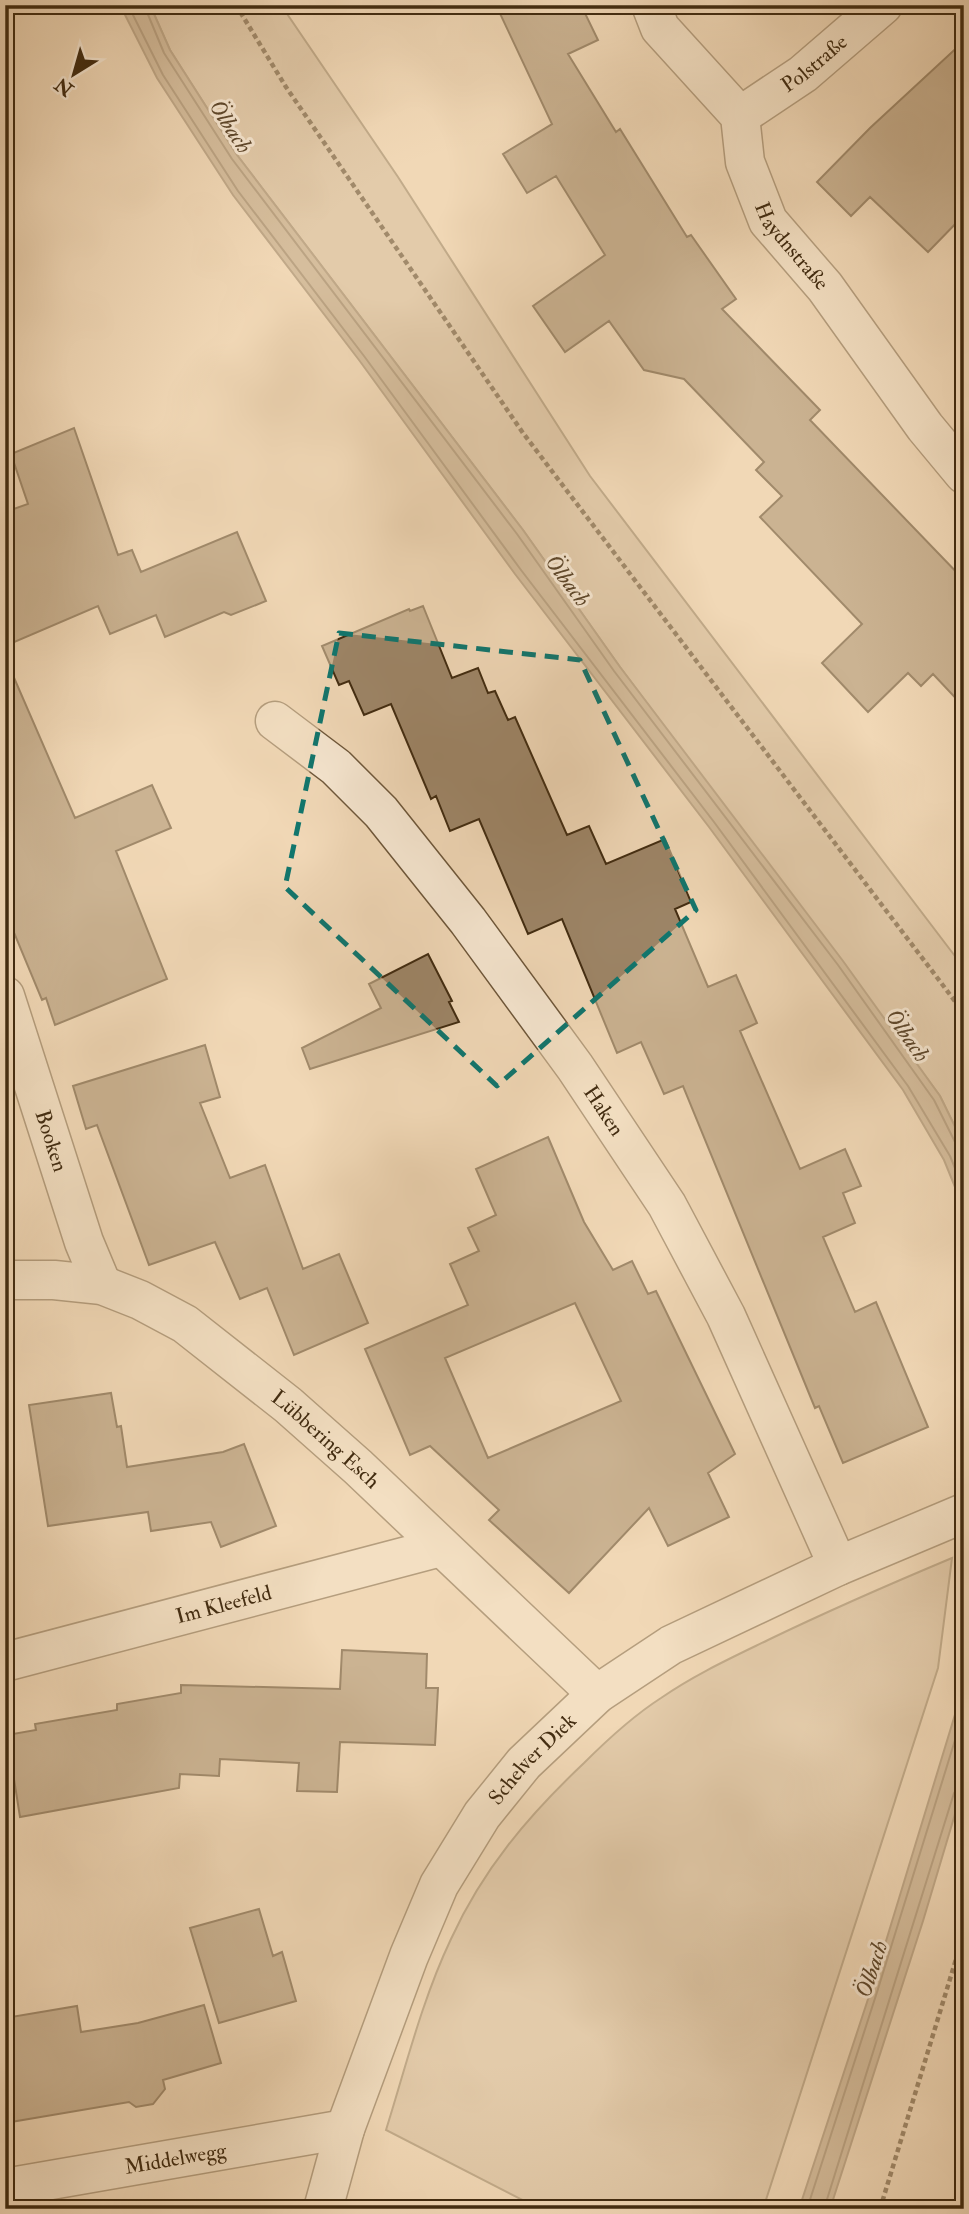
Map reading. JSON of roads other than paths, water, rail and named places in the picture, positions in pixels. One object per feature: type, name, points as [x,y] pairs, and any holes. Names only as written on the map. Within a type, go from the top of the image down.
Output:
[{"type":"street","points":[[651,5],[660,28],[740,116]]},
{"type":"street","name":"Polstraße","points":[[740,116],[803,74],[883,5]]},
{"type":"street","name":"Haydnstraße","points":[[740,116],[745,162],[768,221],[825,286],[925,427],[964,474]]},
{"type":"street","name":"Haken","points":[[275,721],[336,767],[381,812],[468,921],[583,1079],[667,1205],[726,1316],[838,1566]]},
{"type":"street","name":"Booken","points":[[5,996],[84,1242],[102,1284]]},
{"type":"street","name":"Lübbering Esch","points":[[5,1280],[102,1284],[185,1324],[288,1405],[597,1694]]},
{"type":"street","name":"Schelver Diek","points":[[323,2209],[345,2129],[409,1956],[439,1885],[482,1815],[524,1763],[597,1694],[671,1645],[838,1566],[959,1515]]},
{"type":"street","name":"Im Kleefeld","points":[[5,1662],[441,1547]]},
{"type":"street","name":"Middelwegg","points":[[5,2188],[345,2129]]},
{"type":"water","points":[[120,5],[150,5],[170,50],[237,155],[523,530],[620,667],[843,961],[940,1096],[964,1145],[964,1209],[944,1160],[903,1090],[709,827],[515,574],[359,360],[233,195],[157,78]]},
{"type":"water","points":[[964,1685],[964,1784],[923,1921],[830,2209],[799,2209],[872,1987]]},
{"type":"water label","name":"Ölbach","points":[[231,126]]},
{"type":"water label","name":"Ölbach","points":[[568,580]]},
{"type":"water label","name":"Ölbach","points":[[908,1035]]},
{"type":"water label","name":"Ölbach","points":[[871,1969]]}]
